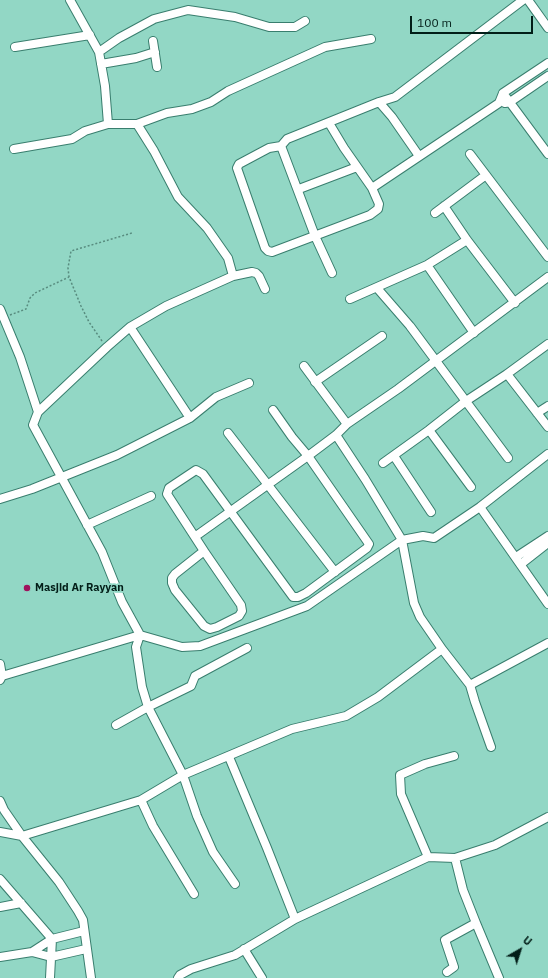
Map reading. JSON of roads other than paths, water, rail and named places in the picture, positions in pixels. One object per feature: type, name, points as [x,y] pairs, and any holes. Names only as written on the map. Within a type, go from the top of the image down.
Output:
[{"type":"street","points":[[70,0],[99,52],[105,86],[108,124]]},
{"type":"street","points":[[329,123],[344,148],[372,188],[379,204],[376,212],[272,252],[265,248],[237,168],[241,162],[269,148],[281,146],[287,139],[395,97],[523,0]]},
{"type":"street","points":[[528,0],[548,28]]},
{"type":"street","points":[[99,52],[119,38],[154,19],[188,10],[235,17],[269,27],[295,27],[305,21]]},
{"type":"street","points":[[15,47],[90,35]]},
{"type":"street","points":[[14,149],[72,140],[85,131],[108,124],[137,124],[167,113],[192,109],[211,102],[228,91],[325,48],[371,39]]},
{"type":"street","points":[[153,41],[157,67]]},
{"type":"street","points":[[101,64],[136,58],[155,52]]},
{"type":"street","points":[[499,103],[503,93],[548,63]]},
{"type":"street","points":[[372,188],[499,103],[510,102],[548,76]]},
{"type":"street","points":[[503,93],[546,149]]},
{"type":"street","points":[[379,102],[392,117],[418,156]]},
{"type":"street","points":[[137,124],[154,151],[178,197],[206,228],[228,258],[234,276]]},
{"type":"street","points":[[281,146],[299,190],[315,236],[332,272]]},
{"type":"street","points":[[470,154],[548,258]]},
{"type":"street","points":[[299,190],[357,167]]},
{"type":"street","points":[[435,213],[486,175]]},
{"type":"street","points":[[444,206],[467,240],[515,303]]},
{"type":"street","points":[[350,299],[378,288],[427,265],[467,240]]},
{"type":"street","points":[[427,265],[474,333]]},
{"type":"street","points":[[235,884],[213,852],[197,816],[183,775],[148,707],[142,686],[136,647],[140,635],[122,602],[102,552],[33,425],[38,412],[130,327],[166,306],[234,276],[252,272],[256,273],[265,289]]},
{"type":"street","points":[[196,536],[230,510],[308,456],[336,435],[347,424],[437,361],[548,278]]},
{"type":"street","points":[[378,288],[437,361],[508,458]]},
{"type":"street","points":[[1,313],[20,356],[38,412]]},
{"type":"street","points":[[130,327],[190,418]]},
{"type":"street","points":[[315,382],[382,336]]},
{"type":"street","points":[[383,463],[466,401],[507,374],[548,344]]},
{"type":"street","points":[[304,366],[347,424]]},
{"type":"street","points":[[507,374],[548,427]]},
{"type":"street","points":[[0,499],[32,489],[117,455],[190,418],[216,397],[249,383]]},
{"type":"street","points":[[537,413],[548,406]]},
{"type":"street","points":[[204,552],[175,574],[172,578],[172,583],[175,590],[204,626],[210,629],[239,616],[242,611],[241,606],[167,494],[169,488],[196,470],[203,474],[293,597],[298,597],[306,593],[360,554],[369,544],[308,456],[292,437],[273,410]]},
{"type":"street","points":[[429,430],[471,487]]},
{"type":"street","points":[[228,433],[269,484],[335,572]]},
{"type":"street","points":[[336,435],[402,540],[414,603],[420,617],[442,649],[470,685],[491,747]]},
{"type":"street","points":[[0,664],[1,678],[140,635],[182,648],[200,646],[307,606],[402,540],[424,536],[434,538],[480,507],[548,454]]},
{"type":"street","points":[[394,456],[431,512]]},
{"type":"street","points":[[87,525],[151,496]]},
{"type":"street","points":[[480,507],[548,604]]},
{"type":"street","points":[[518,560],[548,536]]},
{"type":"street","points":[[518,560],[548,543]]},
{"type":"street","points":[[470,685],[548,643]]},
{"type":"street","points":[[116,725],[148,707],[191,686],[195,676],[247,648]]},
{"type":"street","points":[[0,832],[22,836],[141,800],[183,775],[229,757],[292,729],[346,716],[378,697],[442,649]]},
{"type":"street","points":[[428,857],[401,794],[400,775],[425,764],[454,756]]},
{"type":"street","points":[[229,757],[295,919]]},
{"type":"street","points":[[141,800],[153,826],[194,894]]},
{"type":"street","points":[[0,802],[22,836],[59,882],[83,920],[91,978]]},
{"type":"street","points":[[0,820],[6,813]]},
{"type":"street","points":[[178,978],[180,975],[191,969],[235,955],[295,919],[428,857],[455,858],[495,845],[548,817]]},
{"type":"street","points":[[455,858],[463,890],[499,978]]},
{"type":"street","points":[[0,879],[52,939],[50,978]]},
{"type":"street","points":[[0,907],[20,903]]},
{"type":"street","points":[[447,972],[454,967],[445,940],[476,923]]},
{"type":"street","points":[[32,952],[52,939],[84,930]]},
{"type":"street","points":[[0,957],[32,952],[51,957],[86,949]]},
{"type":"street","points":[[244,949],[262,978]]},
{"type":"place","name":"Masjid Ar Rayyan","points":[[27,588]]}]
